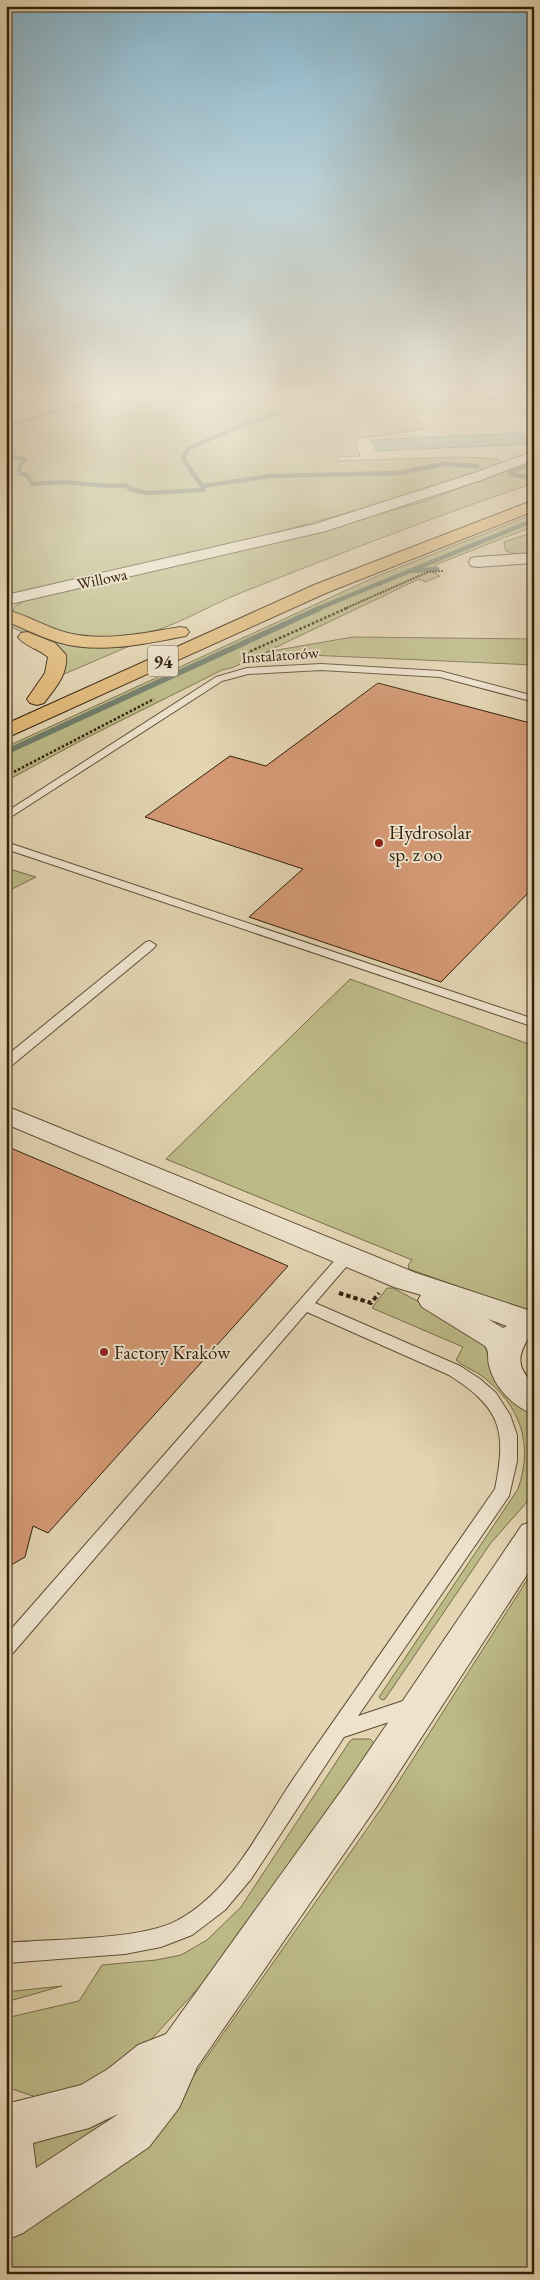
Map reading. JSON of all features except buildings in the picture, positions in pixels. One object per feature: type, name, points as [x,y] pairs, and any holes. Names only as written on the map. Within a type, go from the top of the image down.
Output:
[{"type":"highway","points":[[234,610],[378,550],[511,500]]},
{"type":"highway","name":"94","points":[[6,732],[320,589],[534,505]]},
{"type":"highway","points":[[6,615],[62,637],[87,642],[124,642],[180,632]]},
{"type":"highway","name":"94","points":[[119,660],[198,625]]},
{"type":"highway","points":[[6,629],[39,643],[57,655],[56,672],[37,699]]},
{"type":"highway","points":[[6,714],[79,679]]},
{"type":"street","name":"Willowa","points":[[6,600],[320,528],[405,500]]},
{"type":"street","points":[[478,562],[534,558]]},
{"type":"street","points":[[6,1114],[348,1255],[394,1285],[442,1306],[496,1338],[505,1350]]},
{"type":"street","points":[[394,1285],[451,1294],[533,1322]]},
{"type":"street","points":[[533,1322],[520,1330],[511,1339],[505,1350],[504,1364],[509,1379],[520,1392],[534,1402]]},
{"type":"street","points":[[6,2216],[133,2131],[163,2092],[181,2050],[363,1793],[534,1535]]},
{"type":"street","points":[[6,2208],[13,2186],[14,2156],[6,2127],[88,2105],[124,2085],[154,2061],[181,2050]]},
{"type":"lane","name":"Instalatorów","points":[[6,817],[219,679],[247,671],[322,667],[440,674],[534,699]]},
{"type":"lane","points":[[6,844],[534,1023]]},
{"type":"lane","points":[[6,1063],[150,945]]},
{"type":"lane","points":[[6,1648],[348,1255]]},
{"type":"lane","points":[[6,1953],[125,1944],[161,1937],[184,1928],[218,1903],[244,1872],[294,1794],[503,1492],[509,1468],[506,1426],[500,1409],[491,1398],[472,1380],[452,1368],[306,1305]]},
{"type":"lane","points":[[340,1730],[375,1720],[425,1701]]},
{"type":"path","points":[[333,1291],[370,1303],[394,1285]]},
{"type":"shaded area","points":[[6,500],[388,500],[256,538],[132,568],[6,595]]},
{"type":"shaded area","points":[[485,500],[243,592],[176,623],[149,633],[114,639],[85,638],[37,625],[18,615],[13,610],[15,606],[26,600],[306,534],[426,501]]},
{"type":"shaded area","points":[[534,514],[534,526],[435,565],[438,570],[431,571],[440,576],[425,582],[419,579],[266,652],[353,637],[534,639],[534,665],[263,653],[234,667],[222,670],[84,739],[6,781],[6,747],[375,577]]},
{"type":"shaded area","points":[[534,532],[534,555],[524,556],[506,551],[504,542]]},
{"type":"shaded area","points":[[6,619],[56,638],[134,644],[62,675],[65,667],[65,658],[47,642],[6,625]]},
{"type":"shaded area","points":[[6,868],[36,877],[6,892]]},
{"type":"shaded area","points":[[350,979],[534,1046],[534,1311],[527,1311],[409,1269],[408,1265],[412,1260],[166,1159]]},
{"type":"shaded area","points":[[387,1288],[393,1288],[474,1331],[534,1414],[534,1494],[490,1544],[385,1699],[382,1700],[379,1697],[518,1489],[523,1472],[524,1456],[524,1441],[514,1412],[495,1387],[482,1376],[456,1360],[463,1347],[372,1308]]},
{"type":"shaded area","points":[[534,1569],[534,2274],[6,2274],[6,2246],[29,2219],[164,2118],[383,1806]]},
{"type":"shaded area","points":[[353,1739],[370,1739],[374,1743],[204,1982],[146,2045],[94,2084],[39,2098],[6,2087],[6,2018],[79,2001],[102,1965],[156,1960],[181,1955],[207,1940],[241,1907]]},
{"type":"shaded area","points":[[62,1986],[6,2002],[6,1992]]},
{"type":"shaded area","points":[[117,2112],[118,2116],[35,2175],[31,2140]]},
{"type":"waterway","points":[[410,571],[534,520]]},
{"type":"waterway","points":[[410,571],[437,569]]},
{"type":"waterway","points":[[317,609],[410,571]]},
{"type":"waterway","points":[[6,752],[320,608]]},
{"type":"place","name":"Hydrosolar sp. z oo","points":[[379,843]]},
{"type":"place","name":"Factory Kraków","points":[[104,1352]]}]
